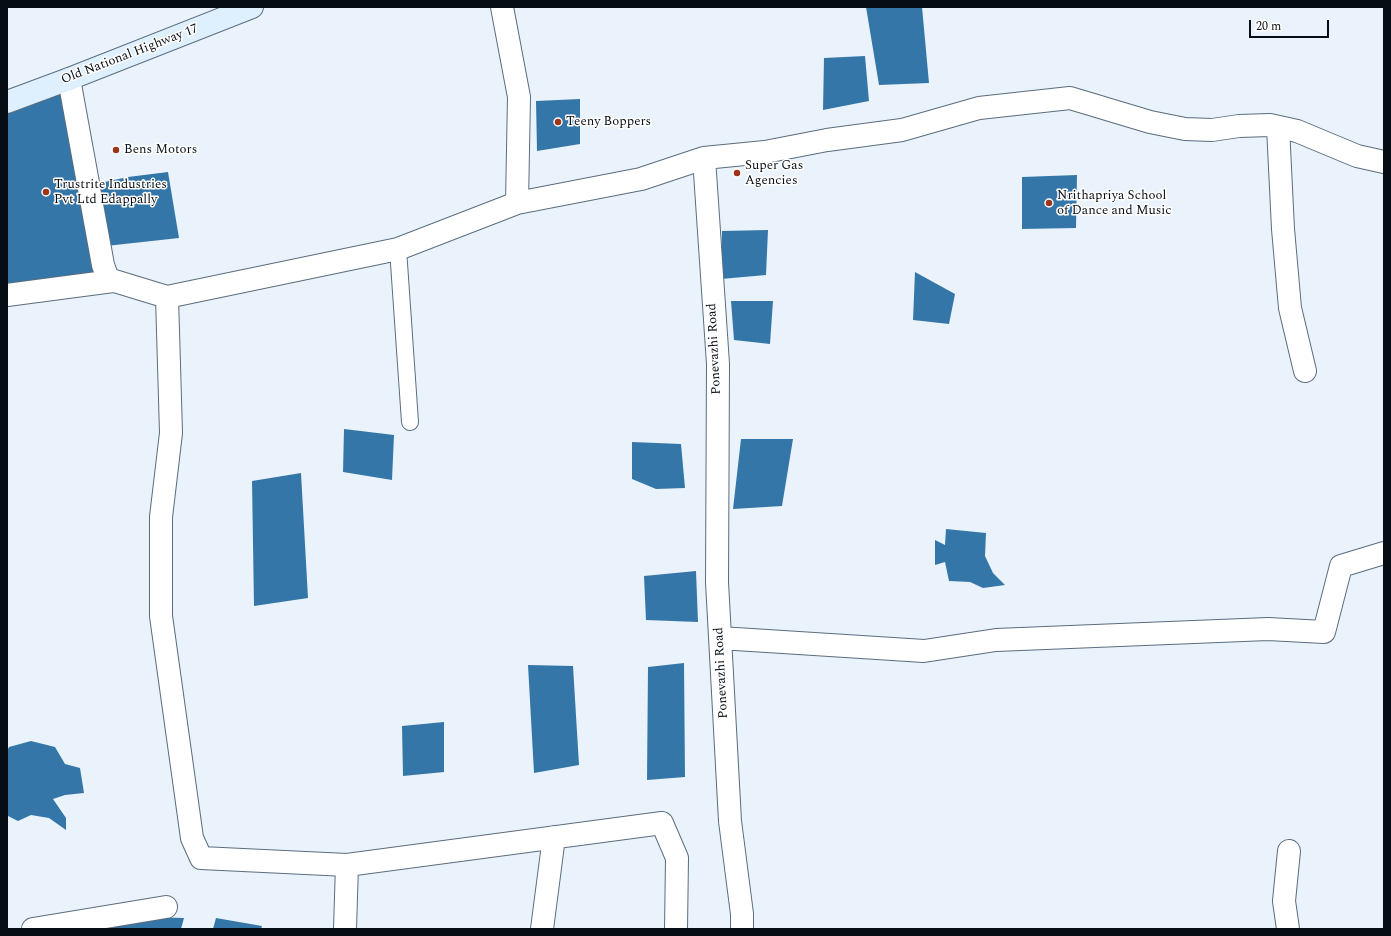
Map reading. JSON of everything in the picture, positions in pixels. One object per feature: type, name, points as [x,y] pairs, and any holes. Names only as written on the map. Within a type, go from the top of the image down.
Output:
[{"type":"street","name":"Old National Highway 17","points":[[7,102],[252,7]]},
{"type":"street","points":[[502,7],[519,97],[518,203]]},
{"type":"street","points":[[69,79],[103,265],[108,279],[167,297],[398,249],[518,203],[641,179],[704,158],[765,152],[827,140],[902,130],[979,108],[1070,98],[1150,122],[1185,129],[1212,130],[1239,126],[1270,125],[1297,131],[1357,156],[1384,162]]},
{"type":"street","points":[[1278,127],[1283,229],[1290,308],[1305,371]]},
{"type":"street","name":"Ponevazhi Road","points":[[704,158],[718,364],[717,582],[730,821],[742,914],[742,929]]},
{"type":"street","points":[[7,296],[113,281]]},
{"type":"street","points":[[167,297],[172,433],[161,517],[161,616],[192,838],[201,858],[347,865],[662,823],[677,858],[676,929]]},
{"type":"street","points":[[720,638],[924,651],[996,640],[1268,629],[1324,632],[1341,566],[1384,553]]},
{"type":"street","points":[[542,929],[554,837]]},
{"type":"street","points":[[1288,929],[1284,901],[1289,851]]},
{"type":"street","points":[[345,929],[347,865]]},
{"type":"street","points":[[33,929],[166,907]]},
{"type":"lane","points":[[398,249],[410,422]]},
{"type":"building","points":[[866,7],[922,7],[929,83],[879,85]]},
{"type":"building","points":[[865,56],[869,101],[823,110],[824,58]]},
{"type":"building","name":"Trustrite Industries Pvt Ltd Edappally","points":[[64,86],[101,277],[7,284],[7,107]]},
{"type":"building","name":"Teeny Boppers","points":[[580,99],[580,144],[537,151],[536,101]]},
{"type":"building","points":[[168,172],[179,238],[106,246],[95,184],[128,177]]},
{"type":"building","name":"Nrithapriya School of Dance and Music","points":[[1077,175],[1076,228],[1022,229],[1022,177]]},
{"type":"building","points":[[768,230],[766,275],[721,279],[722,231]]},
{"type":"building","points":[[915,272],[955,294],[949,324],[913,320]]},
{"type":"building","points":[[731,301],[773,301],[770,344],[734,340]]},
{"type":"building","points":[[344,429],[394,435],[392,480],[343,472]]},
{"type":"building","points":[[741,439],[793,439],[782,506],[733,509]]},
{"type":"building","points":[[632,442],[681,444],[685,488],[656,489],[632,479]]},
{"type":"building","points":[[301,473],[308,598],[254,606],[252,481]]},
{"type":"building","points":[[946,529],[986,533],[985,556],[993,573],[1005,585],[983,588],[970,582],[949,581],[945,562],[935,565],[935,540],[945,545]]},
{"type":"building","points":[[696,571],[698,622],[646,620],[644,576]]},
{"type":"building","points":[[684,663],[685,777],[647,780],[648,667]]},
{"type":"building","points":[[528,665],[573,666],[579,765],[534,773]]},
{"type":"building","points":[[444,722],[444,772],[403,776],[402,726]]},
{"type":"building","points":[[31,741],[55,747],[65,764],[80,768],[84,793],[65,795],[53,799],[66,818],[66,830],[49,818],[31,815],[18,821],[8,816],[7,751],[9,747]]},
{"type":"building","points":[[113,916],[184,918],[181,929],[114,929]]},
{"type":"building","points":[[216,918],[262,926],[261,929],[213,929]]},
{"type":"place","name":"Teeny Boppers","points":[[558,122]]},
{"type":"place","name":"Bens Motors","points":[[116,150]]},
{"type":"place","name":"Super Gas Agencies","points":[[737,173]]},
{"type":"place","name":"Trustrite Industries Pvt Ltd Edappally","points":[[46,192]]},
{"type":"place","name":"Nrithapriya School of Dance and Music","points":[[1049,203]]}]
